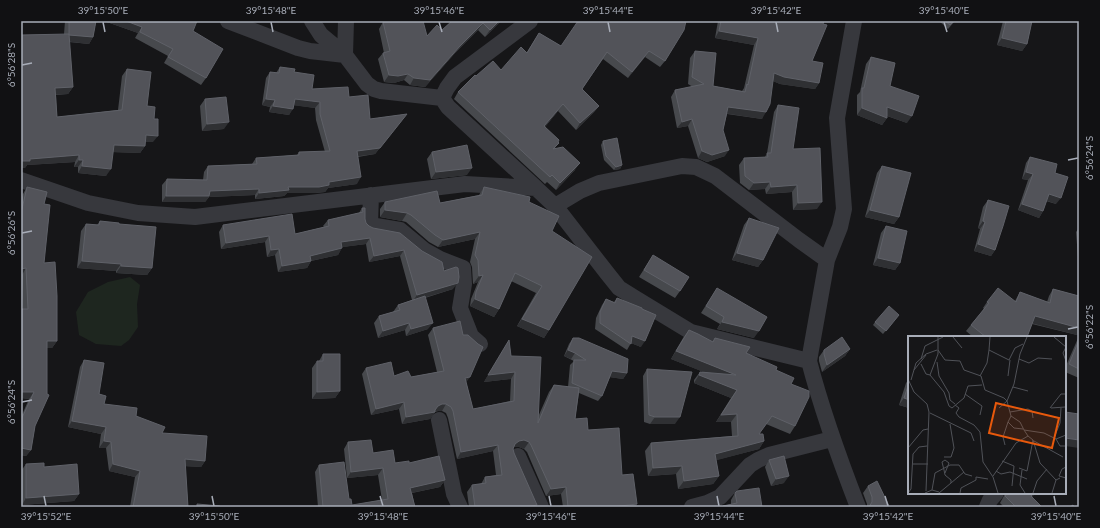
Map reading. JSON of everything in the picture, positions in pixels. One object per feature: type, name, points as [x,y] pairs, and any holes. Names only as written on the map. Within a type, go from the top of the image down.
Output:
[{"type":"street","points":[[228,21],[298,48],[344,55]]},
{"type":"street","points":[[312,21],[321,35],[344,55],[367,84],[374,89],[442,98],[448,107],[554,206],[619,288],[691,332],[809,361]]},
{"type":"street","points":[[344,55],[346,21]]},
{"type":"street","points":[[442,98],[447,88],[456,77],[530,21]]},
{"type":"street","points":[[854,21],[837,118],[844,209],[840,227],[827,260],[809,361],[832,439],[858,507]]},
{"type":"street","points":[[554,206],[580,191],[598,183],[682,166],[696,167],[715,176],[827,260]]},
{"type":"street","points":[[21,180],[88,203],[138,214],[195,217],[466,184],[536,188]]},
{"type":"street","points":[[371,195],[370,225],[400,230],[424,250],[463,268],[464,284],[460,308],[471,336],[480,344]]},
{"type":"street","points":[[439,420],[454,494],[460,507]]},
{"type":"street","points":[[692,507],[707,503],[720,497],[750,465],[758,460],[769,455],[832,439]]},
{"type":"street","points":[[518,456],[541,507]]},
{"type":"street","points":[[987,507],[995,494]]},
{"type":"shaded area","points":[[130,277],[140,285],[137,304],[138,327],[129,340],[121,346],[96,344],[79,335],[76,312],[88,292],[108,282]]},
{"type":"building","points":[[69,21],[96,21],[93,37],[69,35]]},
{"type":"building","points":[[126,21],[197,21],[193,31],[223,49],[206,78],[168,57],[173,49],[140,32],[142,27]]},
{"type":"building","points":[[423,21],[427,36],[437,25],[442,30],[452,21],[499,21],[490,30],[483,23],[430,80],[414,78],[408,74],[398,76],[389,75],[383,53],[390,51],[383,22]]},
{"type":"building","points":[[578,21],[686,21],[684,30],[665,61],[649,51],[632,72],[607,52],[582,89],[599,106],[580,123],[563,104],[544,126],[559,140],[559,143],[553,149],[563,147],[580,163],[560,183],[552,175],[550,177],[458,92],[475,75],[476,76],[493,61],[501,70],[521,47],[527,53],[539,33],[561,46]]},
{"type":"building","points":[[721,21],[824,21],[823,24],[827,25],[812,61],[823,63],[819,83],[784,77],[774,73],[770,104],[766,112],[728,107],[723,130],[729,150],[712,155],[702,151],[692,119],[682,122],[675,90],[704,84],[692,77],[695,51],[716,53],[713,86],[745,92],[747,84],[748,85],[758,38],[719,31]]},
{"type":"building","points":[[945,21],[954,21],[950,25]]},
{"type":"building","points":[[1006,21],[1032,21],[1027,44],[1002,38]]},
{"type":"building","points":[[69,34],[73,87],[55,88],[57,117],[122,110],[127,69],[151,72],[147,106],[155,107],[154,119],[158,119],[158,136],[146,135],[145,146],[114,145],[111,169],[82,166],[83,160],[79,160],[79,155],[21,161],[21,35]]},
{"type":"building","points":[[871,57],[895,63],[890,86],[919,96],[912,116],[887,107],[887,118],[862,108],[862,88],[864,88]]},
{"type":"building","points":[[280,67],[295,69],[294,72],[314,75],[312,89],[348,87],[349,97],[368,95],[370,119],[407,114],[380,148],[357,151],[361,177],[329,182],[329,185],[319,187],[288,187],[289,190],[259,193],[259,189],[210,191],[209,196],[166,196],[167,179],[207,180],[208,166],[257,164],[256,158],[299,155],[299,152],[330,151],[320,114],[320,102],[295,99],[293,109],[273,106],[275,100],[266,99],[270,72],[279,73]]},
{"type":"building","points":[[226,97],[229,122],[207,124],[205,99]]},
{"type":"building","points":[[778,105],[799,108],[793,149],[820,148],[822,202],[798,203],[797,185],[771,187],[770,182],[754,183],[745,176],[744,158],[768,157],[767,153],[771,153]]},
{"type":"building","points":[[617,138],[622,165],[616,167],[606,156],[603,141]]},
{"type":"building","points":[[467,145],[472,168],[436,172],[432,152]]},
{"type":"building","points":[[1030,157],[1057,164],[1055,173],[1068,177],[1061,198],[1049,194],[1043,211],[1022,204],[1033,174],[1026,172]]},
{"type":"building","points":[[882,166],[911,173],[899,217],[870,210]]},
{"type":"building","points":[[27,187],[47,192],[44,204],[50,205],[44,263],[55,262],[57,296],[57,341],[47,341],[47,394],[49,395],[35,426],[31,450],[21,448],[21,420],[34,392],[21,392],[21,309],[28,309],[26,268],[21,269],[21,209]]},
{"type":"building","points":[[484,187],[530,197],[529,202],[559,216],[552,231],[592,257],[549,330],[522,319],[542,286],[515,273],[499,309],[475,299],[476,292],[483,275],[479,276],[478,260],[475,255],[480,232],[443,240],[411,215],[407,213],[385,210],[385,202],[437,191],[440,203],[482,195]]},
{"type":"building","points":[[988,200],[1009,206],[995,250],[978,244],[985,222],[983,221]]},
{"type":"building","points":[[362,208],[365,208],[365,219],[369,226],[400,233],[422,251],[442,262],[444,271],[456,267],[458,268],[458,283],[417,295],[404,250],[374,256],[370,238],[341,242],[342,248],[310,256],[311,261],[282,266],[279,249],[271,250],[269,236],[226,243],[223,225],[292,214],[295,234],[329,226],[328,220],[363,212]]},
{"type":"building","points":[[749,218],[779,228],[763,260],[737,253]]},
{"type":"building","points":[[100,221],[156,227],[152,268],[82,261],[86,224],[99,225]]},
{"type":"building","points":[[886,226],[907,231],[900,263],[878,258]]},
{"type":"building","points":[[653,255],[689,277],[680,291],[644,270]]},
{"type":"building","points":[[717,288],[767,317],[759,331],[722,322],[724,317],[706,306]]},
{"type":"building","points":[[998,288],[1016,302],[1020,292],[1050,303],[1053,289],[1079,296],[1079,328],[1035,316],[1027,336],[985,336],[971,325],[989,303],[987,302]]},
{"type":"building","points":[[425,296],[433,323],[411,329],[409,323],[383,331],[379,316],[400,310],[398,305]]},
{"type":"building","points":[[617,298],[656,315],[645,341],[632,336],[631,344],[600,323],[600,312],[606,299],[615,303]]},
{"type":"building","points":[[889,306],[899,315],[886,331],[875,322]]},
{"type":"building","points":[[460,321],[463,335],[468,335],[483,347],[470,377],[465,378],[473,409],[514,401],[515,372],[488,375],[509,340],[511,356],[541,357],[538,423],[554,385],[579,388],[575,419],[587,418],[588,430],[619,428],[622,475],[633,474],[637,504],[612,507],[568,507],[566,487],[551,489],[531,445],[529,442],[524,440],[515,444],[513,449],[537,505],[526,507],[475,507],[472,485],[486,483],[485,477],[502,475],[498,445],[461,452],[453,411],[451,407],[446,404],[438,406],[435,412],[406,417],[404,402],[376,409],[366,368],[391,362],[394,376],[408,371],[411,377],[444,371],[433,328]]},
{"type":"building","points":[[689,330],[713,342],[715,338],[750,347],[746,353],[777,367],[776,370],[794,378],[791,384],[809,391],[809,397],[795,426],[772,416],[759,434],[763,434],[764,441],[715,454],[719,476],[684,481],[682,466],[653,468],[651,443],[738,436],[737,414],[721,415],[737,390],[699,375],[700,372],[736,375],[676,351]]},
{"type":"building","points":[[842,337],[850,349],[827,365],[824,350]]},
{"type":"building","points":[[573,338],[579,338],[628,359],[627,373],[612,371],[602,396],[572,383],[574,360],[586,360],[568,350]]},
{"type":"building","points":[[1079,340],[1079,369],[1069,364]]},
{"type":"building","points":[[323,354],[340,354],[340,391],[317,392],[317,361],[323,361]]},
{"type":"building","points":[[84,360],[104,363],[99,394],[106,396],[104,404],[137,408],[136,416],[165,427],[162,433],[207,436],[205,461],[185,459],[188,507],[133,507],[140,471],[113,464],[111,442],[104,441],[106,427],[72,421]]},
{"type":"building","points":[[647,369],[692,372],[680,417],[655,417],[649,415]]},
{"type":"building","points":[[908,386],[908,400],[904,398]]},
{"type":"building","points":[[1066,412],[1079,414],[1079,440],[1066,438]]},
{"type":"building","points":[[371,440],[373,453],[393,450],[395,463],[409,461],[409,463],[439,456],[445,480],[410,488],[415,507],[323,507],[319,465],[344,462],[349,499],[351,499],[352,505],[388,499],[383,468],[351,472],[348,442]]},
{"type":"building","points":[[784,456],[789,476],[776,479],[769,460]]},
{"type":"building","points":[[44,463],[44,467],[77,464],[79,494],[26,498],[26,464]]},
{"type":"building","points":[[877,481],[889,506],[887,507],[869,507],[872,502],[872,497],[868,486]]},
{"type":"building","points":[[759,488],[762,507],[723,507],[737,503],[735,493],[737,491]]},
{"type":"building","points":[[1006,494],[1033,494],[1031,496],[1042,507],[1016,507],[1005,496]]},
{"type":"building","points":[[197,504],[220,506],[220,507],[197,507]]}]
